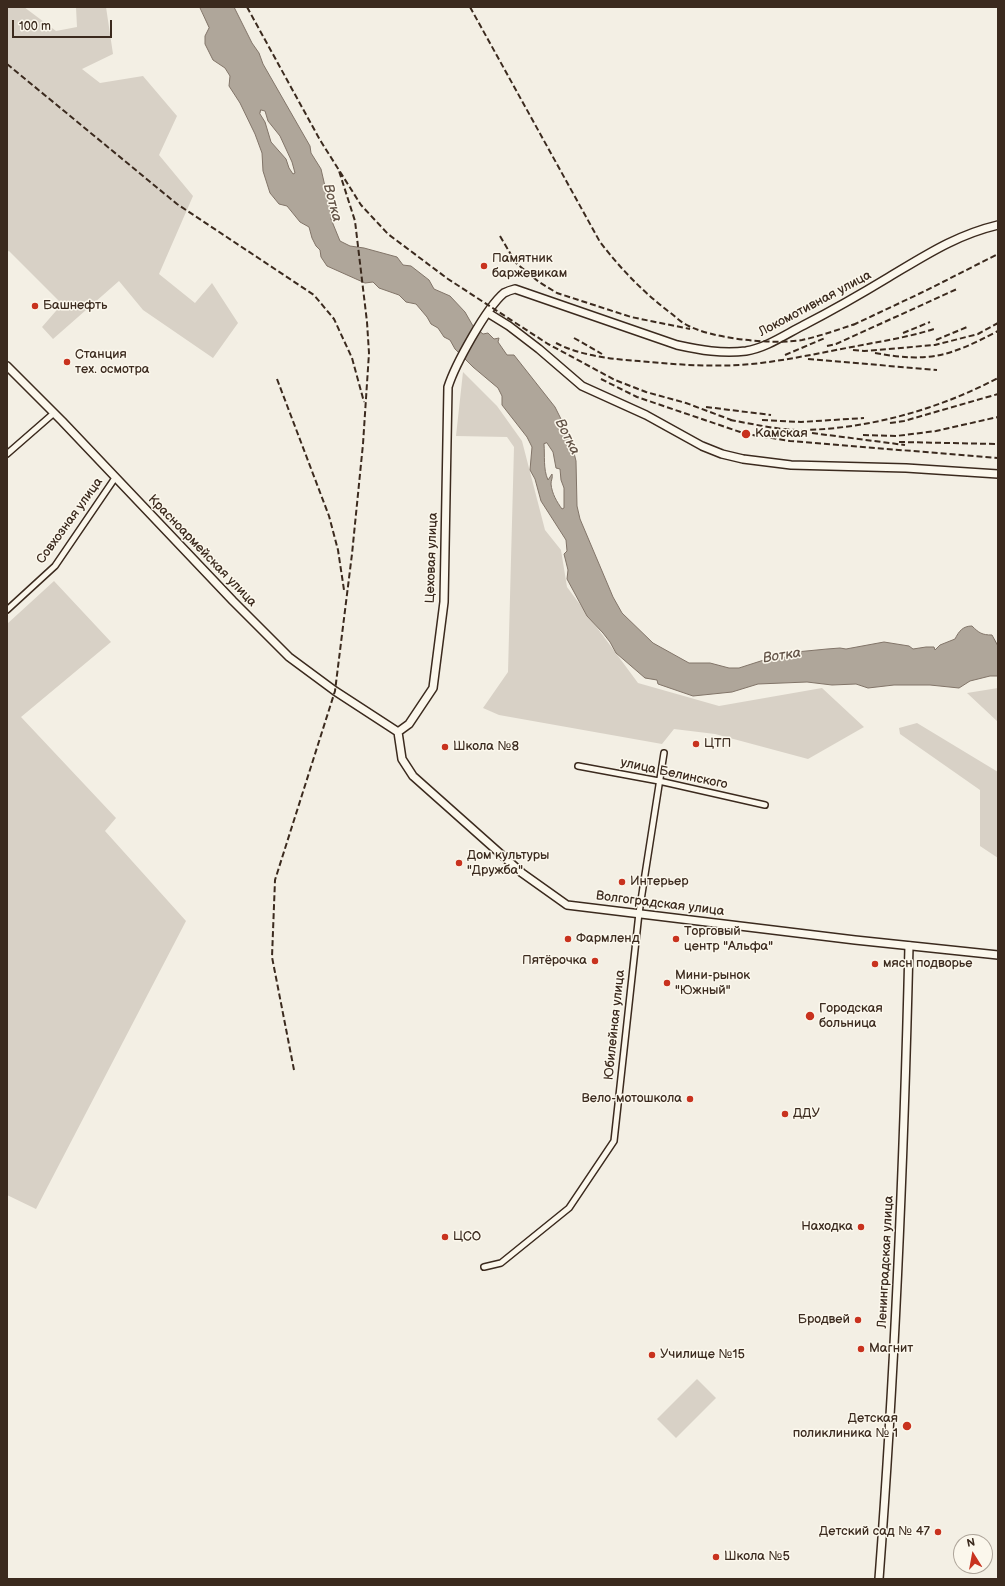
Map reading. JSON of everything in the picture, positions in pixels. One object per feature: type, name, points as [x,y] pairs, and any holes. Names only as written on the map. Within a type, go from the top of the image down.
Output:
[{"type":"main road","name":"Локомотивная улица","points":[[453,372],[486,315],[504,293],[509,290],[516,289],[676,345],[704,351],[747,351],[771,342],[846,303],[948,242],[969,232],[998,225]]},
{"type":"main road","points":[[486,315],[509,326],[582,386],[646,415],[702,446],[722,454],[743,459],[791,465],[906,468],[998,474]]},
{"type":"main road","name":"Красноармейская улица","points":[[7,366],[54,413],[233,601],[289,657],[335,691],[398,732]]},
{"type":"main road","name":"Цеховая улица","points":[[398,732],[409,724],[433,688],[444,602],[448,387],[453,372]]},
{"type":"main road","name":"Волгоградская улица","points":[[398,732],[402,759],[413,776],[522,873],[567,905],[909,946],[998,955]]},
{"type":"main road","name":"Ленинградская улица","points":[[879,1579],[888,1466],[900,1218],[909,946]]},
{"type":"street","points":[[7,454],[54,413]]},
{"type":"street","name":"Совхозная улица","points":[[7,610],[55,566],[115,478]]},
{"type":"street","name":"Юбилейная улица","points":[[484,1267],[501,1263],[569,1208],[614,1141],[639,913],[664,752]]},
{"type":"street","name":"улица Белинского","points":[[578,766],[659,781],[765,805]]},
{"type":"shaded area","points":[[7,7],[24,7],[56,31],[77,27],[76,7],[106,7],[113,54],[82,69],[100,83],[143,76],[177,116],[159,155],[193,196],[159,274],[195,303],[212,283],[238,323],[213,358],[143,310],[119,281],[53,339],[42,327],[62,304],[9,251],[7,252]]},
{"type":"shaded area","points":[[463,372],[497,406],[522,441],[545,530],[561,550],[567,587],[638,683],[719,706],[822,688],[864,727],[808,759],[715,734],[674,729],[662,744],[499,715],[483,708],[508,672],[514,447],[507,437],[456,436]]},
{"type":"shaded area","points":[[54,581],[111,642],[21,717],[116,818],[105,831],[186,921],[36,1209],[7,1195],[7,624]]},
{"type":"shaded area","points":[[998,688],[998,722],[967,693]]},
{"type":"shaded area","points":[[917,723],[998,772],[998,858],[980,846],[980,790],[900,734],[899,728]]},
{"type":"shaded area","points":[[697,1379],[716,1398],[676,1438],[657,1419]]},
{"type":"water","name":"Вотка","points":[[200,7],[234,7],[252,43],[259,53],[263,64],[310,146],[311,153],[321,169],[331,219],[340,241],[350,246],[364,248],[397,257],[403,265],[411,266],[429,280],[434,289],[450,296],[465,312],[473,326],[483,334],[488,333],[494,339],[499,338],[498,342],[507,355],[514,355],[555,407],[570,437],[576,461],[577,506],[580,519],[613,597],[622,613],[653,643],[689,663],[710,663],[729,668],[739,668],[767,659],[777,659],[794,655],[796,652],[840,648],[846,649],[884,642],[909,646],[913,649],[934,647],[935,650],[940,645],[955,639],[964,628],[972,626],[981,633],[992,635],[998,646],[998,676],[990,676],[970,681],[959,688],[930,685],[894,685],[868,688],[856,684],[832,685],[807,682],[758,684],[732,692],[693,696],[658,684],[657,680],[645,678],[616,653],[603,633],[587,616],[567,579],[568,570],[564,554],[567,551],[566,540],[541,501],[535,479],[530,470],[532,447],[527,437],[502,405],[502,396],[498,388],[473,367],[455,349],[450,340],[444,337],[438,328],[431,324],[416,304],[406,302],[399,295],[379,288],[373,282],[365,283],[327,266],[321,257],[320,250],[312,238],[309,227],[300,222],[287,206],[279,204],[270,193],[263,171],[262,153],[255,134],[240,103],[229,86],[230,76],[225,68],[213,60],[205,44],[205,36],[209,28]],"holes":[[[261,110],[265,111],[268,121],[280,136],[292,162],[295,173],[293,174],[286,159],[271,142],[265,122],[260,114]],[[547,443],[553,452],[556,468],[560,469],[561,480],[564,488],[564,508],[562,509],[552,491],[552,474],[548,480],[545,471],[544,444]]]},
{"type":"railway","points":[[247,7],[320,140],[361,205],[388,234],[448,279],[548,344],[615,380],[646,392],[686,403],[734,421]]},
{"type":"railway","points":[[470,7],[600,242],[632,279],[658,303],[683,323],[696,329],[710,334],[742,340],[775,342],[802,340],[858,323]]},
{"type":"railway","points":[[7,64],[177,204],[314,295],[334,319],[352,358],[364,402]]},
{"type":"railway","points":[[294,1070],[272,957],[275,880],[335,691],[352,554],[363,444],[369,353],[367,322],[355,221],[339,171]]},
{"type":"railway","points":[[500,236],[516,263],[539,282],[557,293],[631,317],[690,329]]},
{"type":"railway","points":[[853,325],[998,254]]},
{"type":"railway","points":[[827,346],[836,344],[957,289]]},
{"type":"railway","points":[[903,333],[930,322]]},
{"type":"railway","points":[[853,350],[864,351],[935,345],[978,334],[998,323]]},
{"type":"railway","points":[[936,340],[967,327]]},
{"type":"railway","points":[[556,343],[586,354],[607,358],[685,365],[746,365],[896,339],[934,329]]},
{"type":"railway","points":[[875,353],[911,357],[939,355],[952,352],[998,331]]},
{"type":"railway","points":[[574,338],[602,354]]},
{"type":"railway","points":[[785,355],[825,338]]},
{"type":"railway","points":[[808,359],[937,370]]},
{"type":"railway","points":[[730,420],[768,427],[797,430],[856,425],[880,421],[929,408],[976,389],[998,378]]},
{"type":"railway","points":[[277,379],[329,516],[338,550],[344,590]]},
{"type":"railway","points":[[601,379],[637,397],[746,434],[790,441],[998,458]]},
{"type":"railway","points":[[890,423],[904,421],[998,394]]},
{"type":"railway","points":[[706,407],[771,415]]},
{"type":"railway","points":[[863,435],[896,436],[936,431],[998,417]]},
{"type":"railway","points":[[762,420],[801,422],[864,418]]},
{"type":"railway","points":[[812,433],[905,445]]},
{"type":"railway","points":[[899,442],[998,444]]},
{"type":"place","name":"Памятник баржевикам","points":[[484,266]]},
{"type":"place","name":"Башнефть","points":[[35,306]]},
{"type":"place","name":"Станция тех. осмотра","points":[[67,362]]},
{"type":"place","name":"Камская","points":[[746,434]]},
{"type":"place","name":"ЦТП","points":[[696,744]]},
{"type":"place","name":"Школа №8","points":[[445,747]]},
{"type":"place","name":"Дом культуры \"Дружба\"","points":[[459,863]]},
{"type":"place","name":"Интерьер","points":[[622,882]]},
{"type":"place","name":"Фармленд","points":[[568,939]]},
{"type":"place","name":"Торговый центр \"Альфа\"","points":[[676,939]]},
{"type":"place","name":"Пятёрочка","points":[[595,961]]},
{"type":"place","name":"мясн подворье","points":[[875,964]]},
{"type":"place","name":"Мини-рынок \"Южный\"","points":[[667,983]]},
{"type":"place","name":"Городская больница","points":[[810,1016]]},
{"type":"place","name":"Вело-мотошкола","points":[[690,1099]]},
{"type":"place","name":"ДДУ","points":[[785,1114]]},
{"type":"place","name":"Находка","points":[[861,1227]]},
{"type":"place","name":"ЦСО","points":[[445,1237]]},
{"type":"place","name":"Бродвей","points":[[858,1320]]},
{"type":"place","name":"Магнит","points":[[861,1349]]},
{"type":"place","name":"Училище №15","points":[[652,1355]]},
{"type":"place","name":"Детская поликлиника № 1","points":[[907,1426]]},
{"type":"place","name":"Детский сад № 47","points":[[938,1532]]},
{"type":"place","name":"Школа №5","points":[[716,1557]]}]
